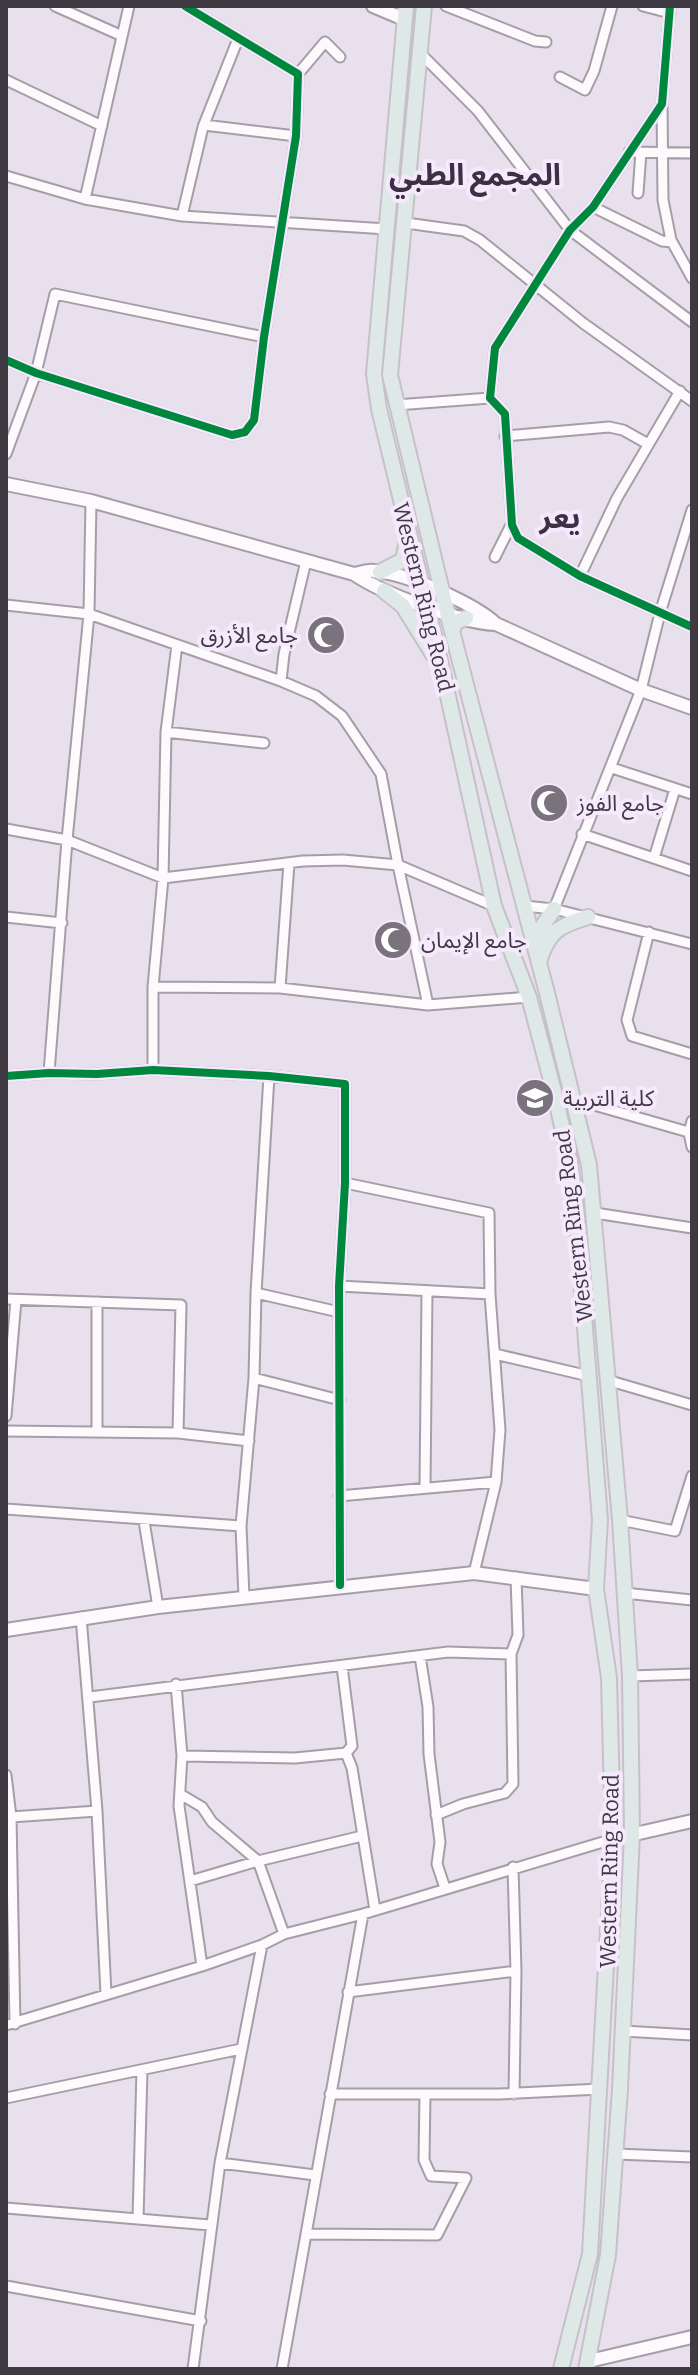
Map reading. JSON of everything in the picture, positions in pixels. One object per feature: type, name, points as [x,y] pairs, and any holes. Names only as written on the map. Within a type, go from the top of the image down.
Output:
[{"type":"main road","name":"Western Ring Road","points":[[424,6],[390,375],[442,593],[589,1165],[620,1520],[630,1676],[632,1835],[608,2255],[588,2365]]},
{"type":"main road","name":"Western Ring Road","points":[[405,13],[374,374],[379,409],[442,669],[494,906],[529,997],[572,1176],[600,1520],[596,1589],[609,1678],[613,1839],[590,2254],[561,2369]]},
{"type":"main road","points":[[402,50],[420,53]]},
{"type":"main road","points":[[380,572],[403,560],[408,535]]},
{"type":"main road","points":[[384,591],[403,606],[442,669]]},
{"type":"main road","points":[[452,631],[456,622],[466,618]]},
{"type":"main road","points":[[539,963],[540,930],[554,909]]},
{"type":"main road","points":[[539,963],[545,940],[566,924],[588,917]]},
{"type":"main road","points":[[555,1095],[573,1099]]},
{"type":"main road","points":[[589,1376],[607,1380]]},
{"type":"main road","points":[[609,1678],[630,1676]]},
{"type":"street","points":[[55,6],[120,35]]},
{"type":"street","points":[[85,199],[129,6]]},
{"type":"street","points":[[185,6],[298,74]]},
{"type":"street","points":[[373,6],[405,13]]},
{"type":"street","points":[[446,6],[535,41],[546,42]]},
{"type":"street","points":[[477,17],[482,6]]},
{"type":"street","points":[[560,77],[585,90],[594,71],[612,6]]},
{"type":"street","points":[[643,6],[670,9],[662,104],[663,200],[672,242],[692,278]]},
{"type":"street","points":[[182,216],[204,125],[238,39]]},
{"type":"street","points":[[6,360],[36,373],[232,435],[245,432],[254,420],[296,136],[298,74],[325,42],[340,57]]},
{"type":"street","points":[[420,53],[478,111],[570,230],[692,322]]},
{"type":"street","points":[[6,80],[102,126]]},
{"type":"street","points":[[662,104],[593,207],[570,230],[495,348],[490,398],[505,414],[512,523],[518,538],[580,576],[692,627]]},
{"type":"street","points":[[204,125],[296,136]]},
{"type":"street","points":[[629,152],[692,153]]},
{"type":"street","points":[[638,193],[641,152]]},
{"type":"street","points":[[6,176],[85,199],[182,216],[387,229]]},
{"type":"street","points":[[593,207],[662,241],[672,242]]},
{"type":"street","points":[[406,223],[464,231],[480,240],[692,401]]},
{"type":"street","points":[[6,454],[36,373],[55,294],[264,337]]},
{"type":"street","points":[[580,576],[617,498],[680,391]]},
{"type":"street","points":[[396,405],[490,398]]},
{"type":"street","points":[[505,436],[609,427],[623,430],[648,444]]},
{"type":"street","points":[[6,484],[91,501],[354,574],[384,591],[426,606],[496,624],[641,690],[692,708]]},
{"type":"street","points":[[49,1073],[89,614],[91,501]]},
{"type":"street","points":[[554,909],[641,690],[660,613],[692,510]]},
{"type":"street","points":[[495,557],[512,523]]},
{"type":"street","points":[[281,681],[306,561]]},
{"type":"street","points":[[354,574],[373,571],[419,583],[486,615],[496,624]]},
{"type":"street","points":[[6,605],[89,614],[281,681],[316,696],[342,716],[381,774],[428,1005]]},
{"type":"street","points":[[153,1070],[153,987],[163,878],[166,732],[177,645]]},
{"type":"street","points":[[166,732],[264,743]]},
{"type":"street","points":[[612,768],[692,794]]},
{"type":"street","points":[[654,858],[675,789]]},
{"type":"street","points":[[6,829],[67,840],[163,878],[343,860],[398,865],[494,906]]},
{"type":"street","points":[[582,834],[692,871]]},
{"type":"street","points":[[280,988],[289,863]]},
{"type":"street","points":[[524,906],[554,909],[692,944]]},
{"type":"street","points":[[6,917],[62,923]]},
{"type":"street","points":[[649,932],[627,1020],[632,1036],[692,1054]]},
{"type":"street","points":[[153,987],[280,988],[428,1005],[529,997]]},
{"type":"street","points":[[6,1076],[153,1070],[269,1076],[345,1084],[345,1183],[339,1286],[340,1585]]},
{"type":"street","points":[[244,1597],[241,1526],[254,1378],[269,1076]]},
{"type":"street","points":[[573,1099],[691,1133]]},
{"type":"street","points":[[692,1121],[692,1147]]},
{"type":"street","points":[[345,1183],[489,1213],[490,1294],[500,1430],[496,1482],[474,1573]]},
{"type":"street","points":[[595,1213],[692,1228]]},
{"type":"street","points":[[339,1286],[490,1294]]},
{"type":"street","points":[[425,1487],[427,1292]]},
{"type":"street","points":[[256,1293],[339,1312]]},
{"type":"street","points":[[6,1416],[11,1299],[181,1305],[178,1433]]},
{"type":"street","points":[[97,1302],[97,1432]]},
{"type":"street","points":[[495,1354],[589,1376]]},
{"type":"street","points":[[254,1378],[340,1400]]},
{"type":"street","points":[[607,1380],[692,1405]]},
{"type":"street","points":[[6,1431],[178,1433],[249,1441]]},
{"type":"street","points":[[620,1520],[675,1531],[692,1476]]},
{"type":"street","points":[[339,1496],[496,1482]]},
{"type":"street","points":[[6,1509],[241,1526]]},
{"type":"street","points":[[144,1521],[158,1607]]},
{"type":"street","points":[[6,1630],[158,1607],[340,1585],[474,1573],[596,1589]]},
{"type":"street","points":[[436,1815],[505,1793],[513,1784],[511,1654],[518,1635],[516,1577]]},
{"type":"street","points":[[624,1593],[692,1600]]},
{"type":"street","points":[[81,1617],[90,1697],[106,1994]]},
{"type":"street","points":[[90,1697],[448,1652],[511,1654]]},
{"type":"street","points":[[420,1656],[428,1707],[429,1754],[440,1842],[437,1864],[445,1888]]},
{"type":"street","points":[[182,1756],[295,1758],[346,1753],[352,1746],[342,1666]]},
{"type":"street","points":[[630,1676],[692,1674]]},
{"type":"street","points":[[176,1684],[182,1756],[180,1794],[202,1966]]},
{"type":"street","points":[[346,1753],[352,1768],[375,1910]]},
{"type":"street","points":[[6,1775],[11,1817],[10,2024],[202,1966],[284,1934],[363,1914],[613,1839],[692,1821]]},
{"type":"street","points":[[180,1794],[202,1807],[212,1822],[258,1861],[284,1934]]},
{"type":"street","points":[[11,1817],[97,1811]]},
{"type":"street","points":[[190,1881],[362,1836]]},
{"type":"street","points":[[513,1867],[516,1971],[514,2094]]},
{"type":"street","points":[[282,2369],[363,1914]]},
{"type":"street","points":[[193,2369],[220,2163],[262,1945]]},
{"type":"street","points":[[348,1992],[516,1971]]},
{"type":"street","points":[[623,2031],[692,2035]]},
{"type":"street","points":[[6,2098],[241,2049]]},
{"type":"street","points":[[138,2219],[142,2070]]},
{"type":"street","points":[[330,2094],[514,2094],[600,2089]]},
{"type":"street","points":[[308,2234],[437,2235],[466,2178],[431,2176],[424,2160],[425,2094]]},
{"type":"street","points":[[616,2154],[692,2157]]},
{"type":"street","points":[[220,2163],[315,2175]]},
{"type":"street","points":[[6,2208],[210,2225]]},
{"type":"street","points":[[6,2286],[201,2321]]},
{"type":"street","points":[[588,2365],[692,2337]]},
{"type":"cycle path","points":[[6,360],[36,373],[232,435],[245,432],[254,420],[296,136],[298,74],[185,6]]},
{"type":"cycle path","points":[[670,6],[662,104],[593,207],[570,230],[495,348],[490,398],[505,414],[512,525],[518,538],[580,576],[692,627]]},
{"type":"cycle path","points":[[6,1076],[153,1070],[269,1076],[345,1084],[345,1183],[339,1286],[340,1585]]},
{"type":"place","name":"جامع الأزرق","points":[[326,635]]},
{"type":"place","name":"جامع الفوز","points":[[549,803]]},
{"type":"place","name":"جامع الإيمان","points":[[393,940]]},
{"type":"place","name":"كلية التربية","points":[[535,1098]]},
{"type":"district","name":"المجمع الطبي","points":[[475,175]]},
{"type":"district","name":"يعر","points":[[560,518]]}]
